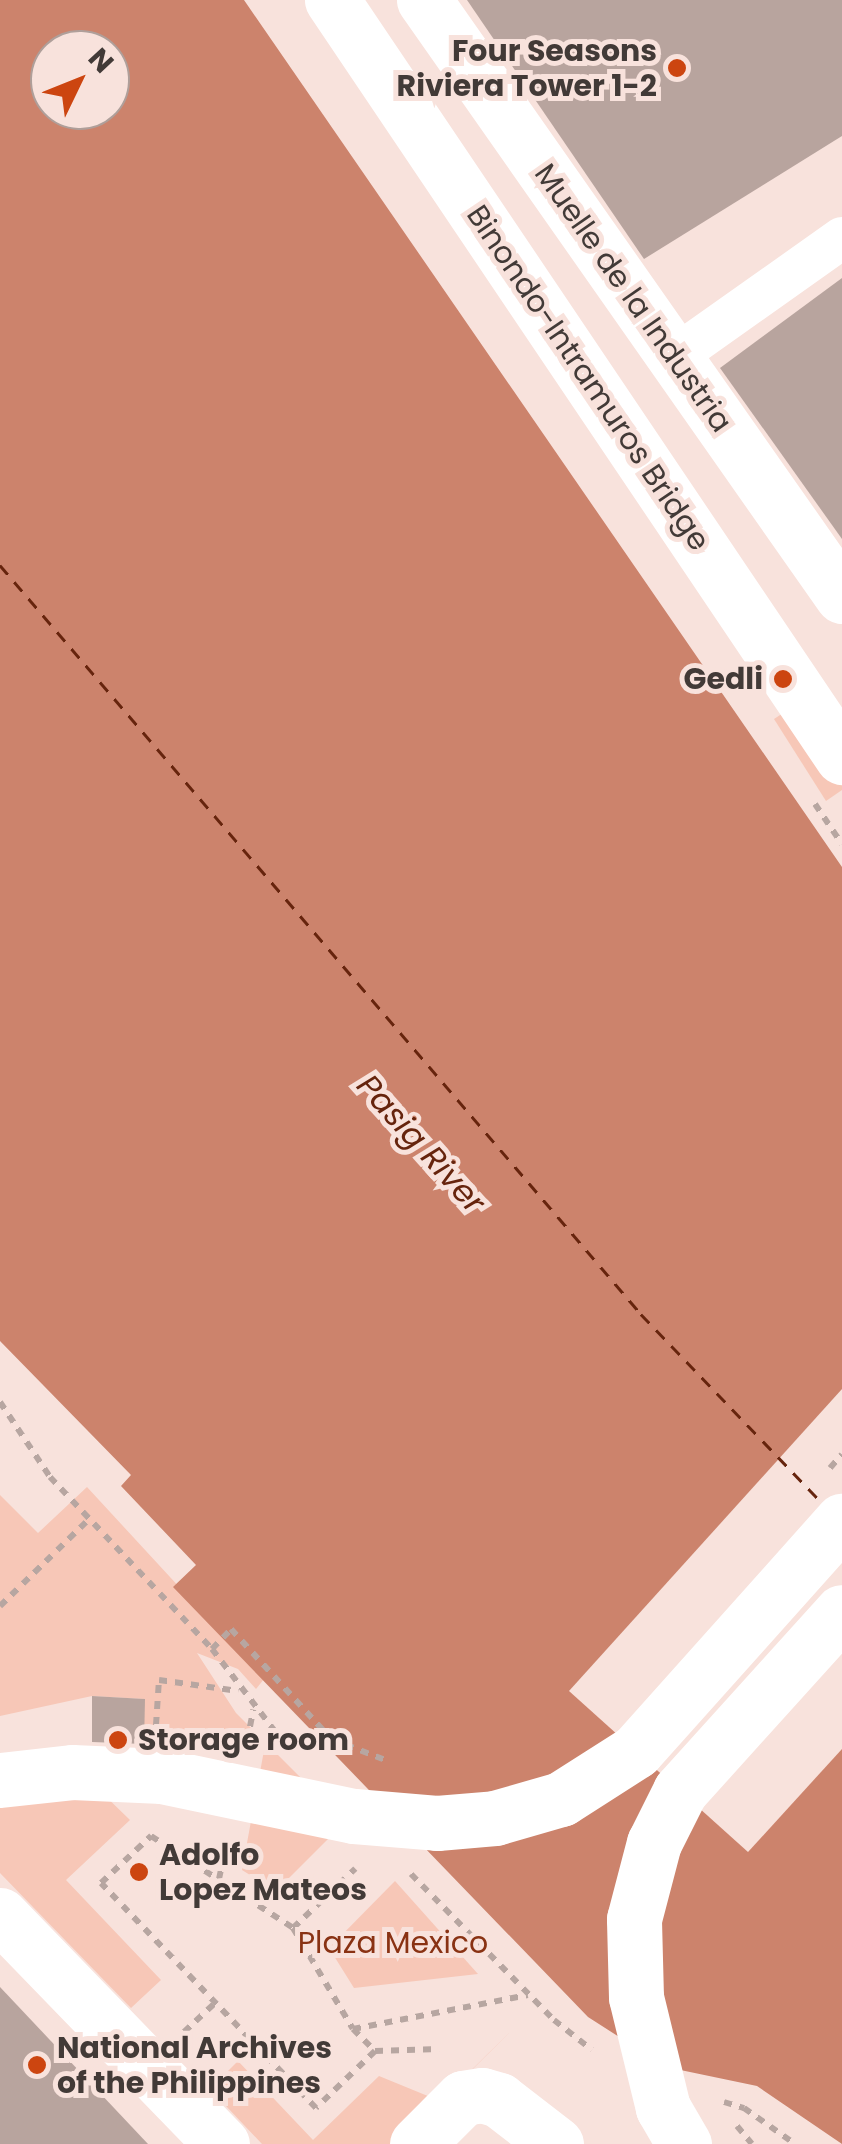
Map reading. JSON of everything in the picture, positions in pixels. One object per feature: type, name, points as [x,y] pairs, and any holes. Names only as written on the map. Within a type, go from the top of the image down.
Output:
[{"type":"street","name":"Binondo-Intramuros Bridge","points":[[332,0],[842,758]]},
{"type":"street","name":"Muelle de la Industria","points":[[424,0],[842,596]]},
{"type":"street","points":[[674,357],[842,238]]},
{"type":"street","points":[[0,1780],[72,1772],[162,1776],[354,1816],[437,1823],[496,1818],[561,1799],[636,1751],[842,1521]]},
{"type":"street","points":[[684,2144],[654,2079],[636,1997],[634,1919],[654,1843],[680,1790],[842,1612]]},
{"type":"street","points":[[0,1916],[222,2144]]},
{"type":"street","points":[[416,2144],[463,2098],[482,2095],[499,2100],[556,2144]]},
{"type":"path","points":[[0,1402],[50,1477],[212,1649],[253,1709]]},
{"type":"path","points":[[0,1606],[88,1520]]},
{"type":"path","points":[[212,1649],[230,1629],[332,1739],[396,1763]]},
{"type":"path","points":[[158,1680],[238,1690]]},
{"type":"path","points":[[375,2051],[354,2029],[293,1928],[151,1836],[101,1883],[316,2108],[375,2051],[449,2049]]},
{"type":"path","points":[[293,1928],[360,1864]]},
{"type":"path","points":[[354,2029],[529,1994]]},
{"type":"path","points":[[180,2036],[215,2002]]},
{"type":"path","points":[[714,2092],[752,2144]]},
{"type":"green space","points":[[826,685],[842,710],[842,790],[826,801],[774,719]]},
{"type":"green space","points":[[87,1487],[264,1679],[256,1689],[238,1669],[197,1653],[236,1713],[345,1822],[276,1891],[242,1870],[265,1745],[148,1724],[148,1786],[94,1785],[130,1820],[66,1880],[161,1980],[131,2008],[0,1873],[0,1804],[91,1781],[144,1783],[144,1699],[92,1696],[0,1716],[0,1495],[38,1533]]},
{"type":"green space","name":"Plaza Mexico","points":[[395,1881],[478,1974],[354,1988],[329,1948]]},
{"type":"green space","points":[[514,2028],[397,2144],[262,2144],[210,2089],[238,2061],[313,2140],[379,2076],[440,2101]]},
{"type":"water","name":"Pasig River","points":[[0,0],[244,0],[842,867],[842,2144],[757,2086],[666,2067],[588,2017],[173,1587],[196,1565],[121,1486],[131,1475],[0,1341]]},
{"type":"pier","points":[[842,1389],[842,1749],[748,1852],[569,1691]]},
{"type":"building","name":"Four Seasons Riviera Tower 1-2","points":[[467,0],[842,0],[842,136],[644,259]]},
{"type":"building","points":[[842,278],[842,539],[720,368]]},
{"type":"building","points":[[92,1696],[145,1699],[144,1744],[92,1742]]},
{"type":"building","name":"National Archives of the Philippines","points":[[0,1987],[148,2144],[0,2144]]},
{"type":"ferry route","points":[[0,565],[641,1314],[824,1505]]},
{"type":"place","name":"Four Seasons Riviera Tower 1-2","points":[[677,68]]},
{"type":"place","name":"Gedli","points":[[783,679]]},
{"type":"place","name":"Storage room","points":[[118,1740]]},
{"type":"place","name":"Adolfo Lopez Mateos","points":[[139,1872]]},
{"type":"place","name":"National Archives of the Philippines","points":[[37,2065]]}]
